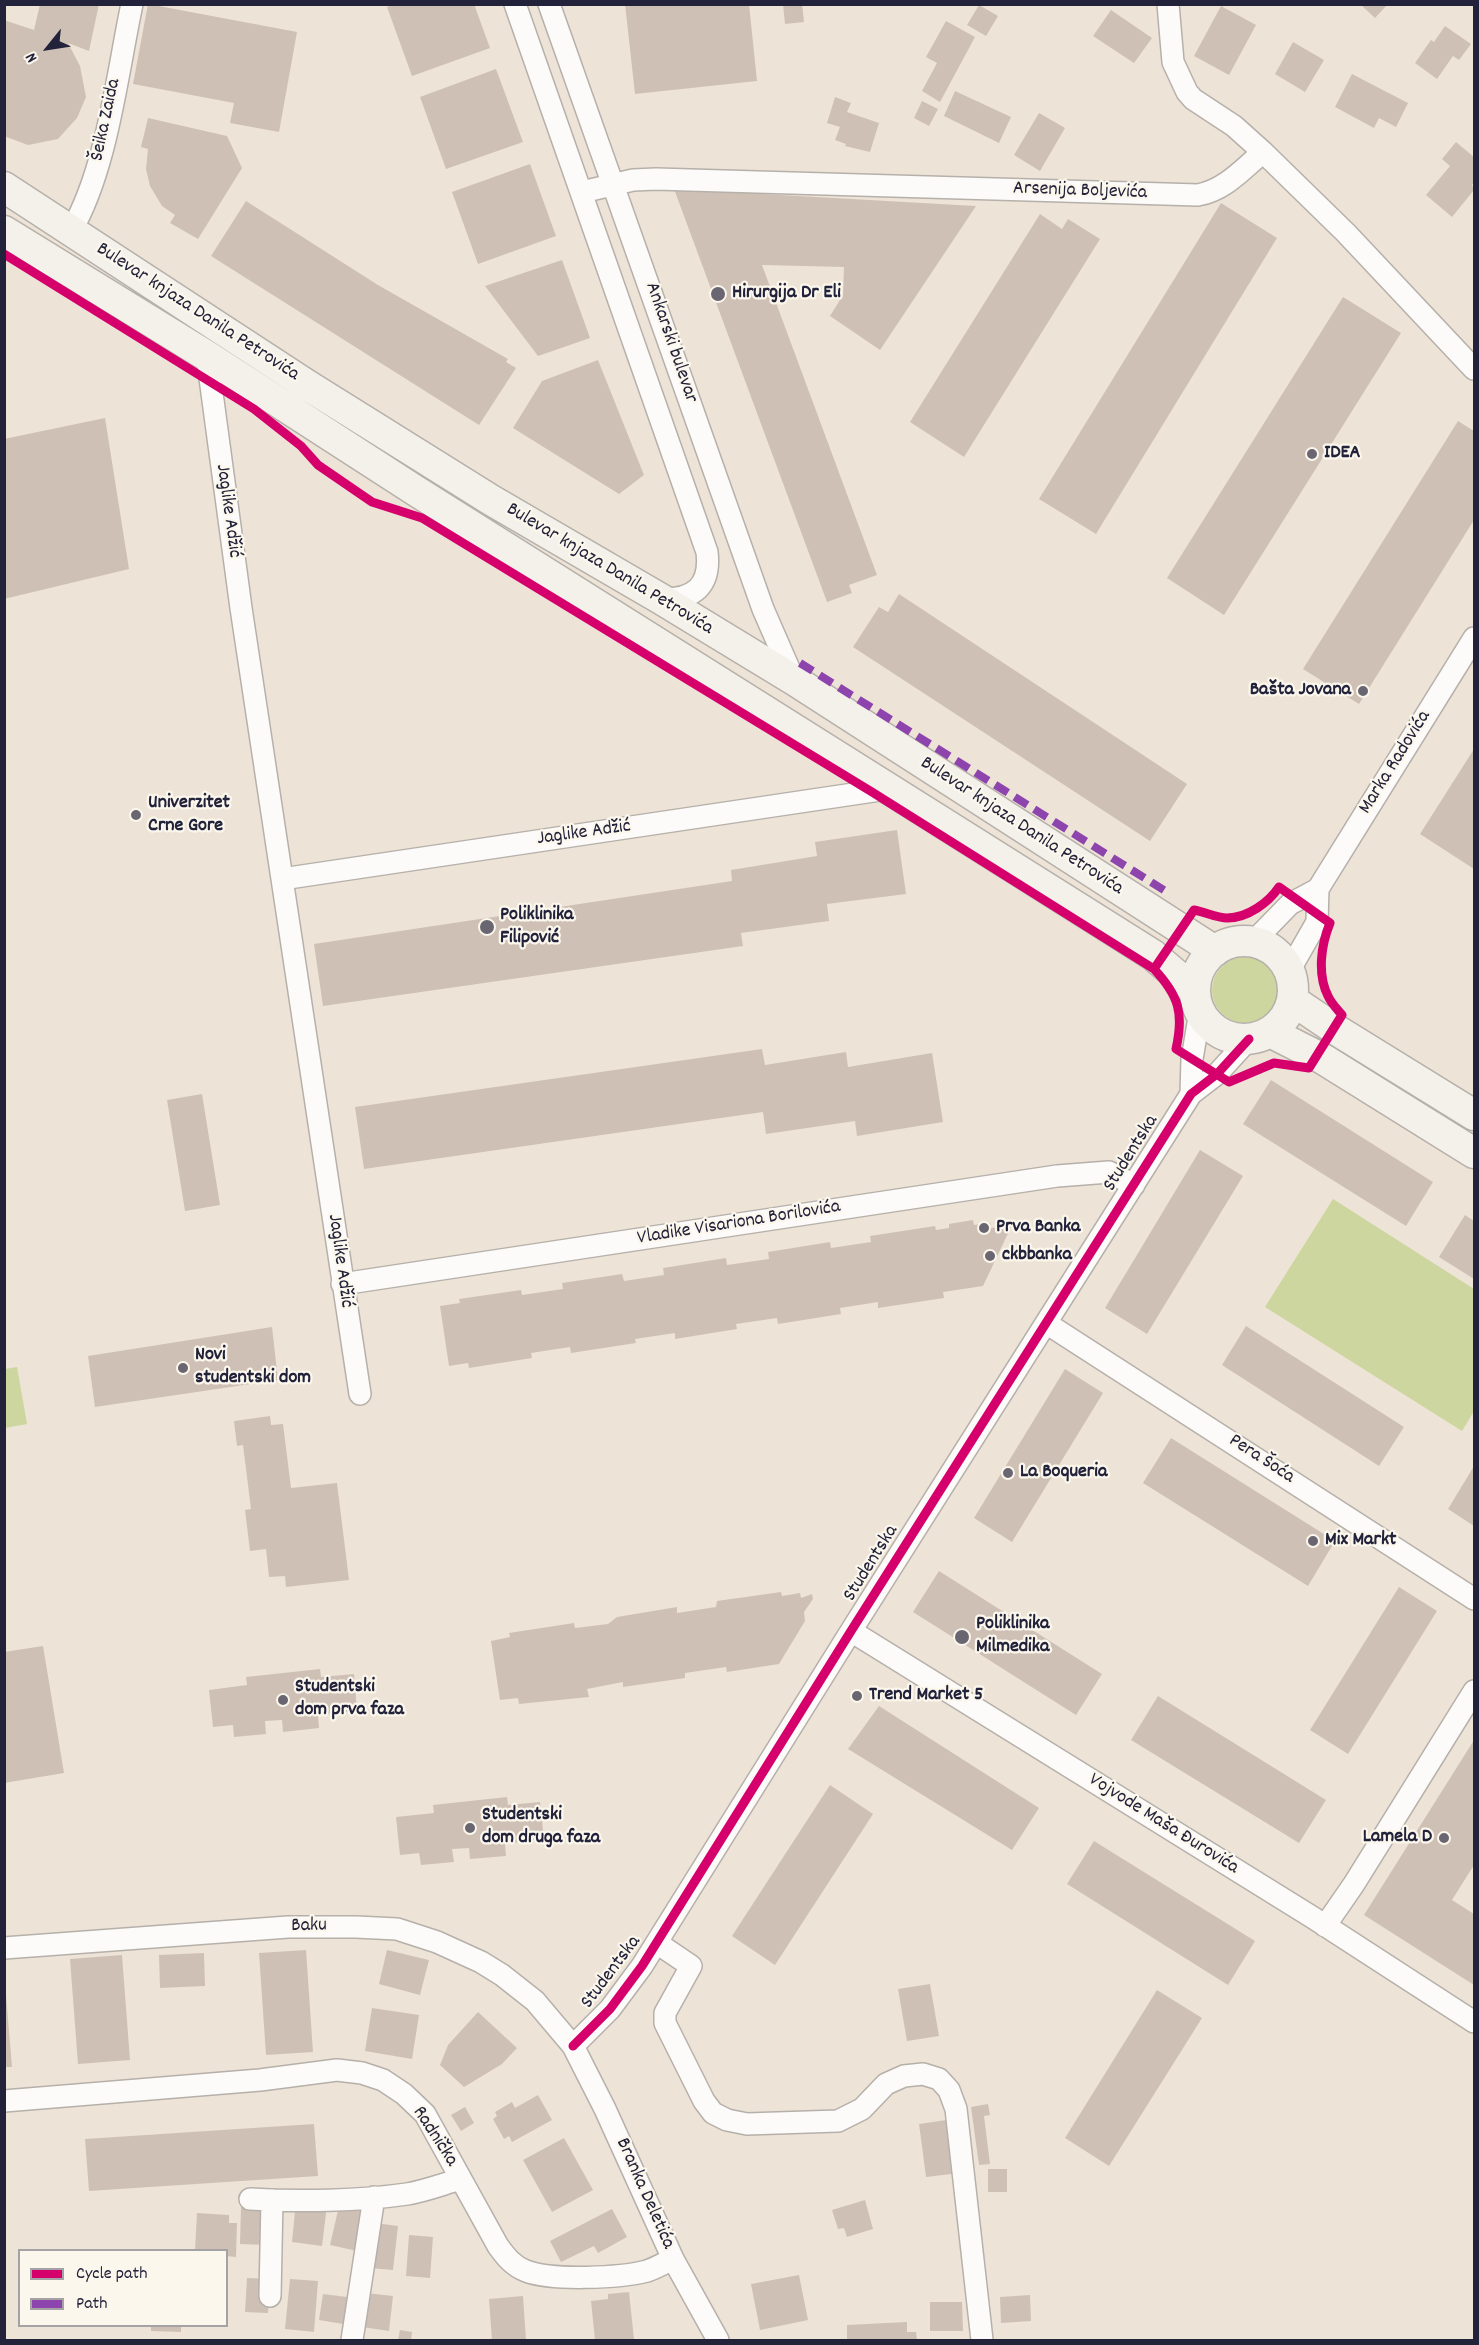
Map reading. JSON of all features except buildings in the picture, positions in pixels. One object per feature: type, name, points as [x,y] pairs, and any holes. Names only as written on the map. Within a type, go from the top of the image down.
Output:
[{"type":"main road","name":"Bulevar knjaza Danila Petrovića","points":[[4,187],[223,331],[481,494],[794,680],[1215,951]]},
{"type":"main road","name":"Bulevar knjaza Danila Petrovića","points":[[4,231],[207,356],[406,485],[1153,955],[1198,1001],[1209,1024],[1221,1033],[1234,1038],[1259,1035],[1323,1059],[1474,1153]]},
{"type":"main road","points":[[1198,1001],[1197,975],[1204,962],[1215,951],[1233,943],[1253,942],[1269,948],[1281,958],[1291,986],[1288,1012],[1280,1023],[1259,1035]]},
{"type":"main road","points":[[1291,986],[1474,1115]]},
{"type":"street","name":"Šeika Zaida","points":[[71,231],[91,190],[132,4]]},
{"type":"street","name":"Ankarski bulevar","points":[[515,4],[707,552],[709,566],[699,588],[682,598],[661,599]]},
{"type":"street","name":"Ankarski bulevar","points":[[549,4],[763,609],[794,680]]},
{"type":"street","points":[[1168,4],[1173,62],[1187,92],[1193,99],[1234,126],[1263,152],[1346,233],[1474,369]]},
{"type":"street","name":"Arsenija Boljevića","points":[[582,192],[633,180],[657,179],[1198,195],[1212,192],[1228,182],[1263,152]]},
{"type":"street","name":"Jaglike Adžić","points":[[207,356],[241,608],[360,1394]]},
{"type":"street","name":"Marka Radovića","points":[[1253,942],[1290,904],[1318,889],[1474,638]]},
{"type":"street","name":"Jaglike Adžić","points":[[282,879],[887,789]]},
{"type":"street","points":[[1291,986],[1317,922],[1318,889]]},
{"type":"street","points":[[1191,1094],[1198,1001]]},
{"type":"street","name":"Studentska","points":[[573,2046],[617,2001],[657,1943],[851,1631],[1191,1094],[1259,1035]]},
{"type":"street","name":"Vladike Visariona Borilovića","points":[[342,1284],[1057,1176],[1108,1172],[1134,1185]]},
{"type":"street","name":"Pera Šoća","points":[[1046,1323],[1474,1599]]},
{"type":"street","name":"Vojvode Maša Đurovića","points":[[851,1631],[1325,1926],[1474,2022]]},
{"type":"street","points":[[1325,1926],[1354,1884],[1474,1691]]},
{"type":"street","name":"Baku","points":[[4,1948],[288,1927],[397,1929],[437,1942],[481,1962],[502,1975],[535,2001],[573,2046]]},
{"type":"street","points":[[657,1943],[691,1966],[665,2013],[664,2023],[704,2101],[713,2113],[727,2120],[747,2124],[838,2121],[862,2109],[886,2084],[904,2076],[923,2074],[939,2079],[949,2090],[956,2109],[982,2340]]},
{"type":"street","name":"Branka Deletića","points":[[573,2046],[605,2109],[673,2259],[718,2340]]},
{"type":"street","name":"Radnička","points":[[4,2102],[260,2080],[337,2070],[362,2073],[383,2080],[404,2094],[425,2114],[498,2246],[510,2261],[526,2271],[553,2277],[629,2275],[650,2270],[673,2259]]},
{"type":"street","points":[[250,2199],[374,2197],[410,2193],[461,2178]]},
{"type":"street","points":[[352,2340],[374,2197]]},
{"type":"street","points":[[270,2296],[272,2200]]},
{"type":"green space","points":[[1245,957],[1258,960],[1268,967],[1275,977],[1278,990],[1275,1003],[1268,1013],[1258,1020],[1245,1023],[1232,1020],[1222,1013],[1215,1003],[1212,990],[1215,977],[1222,967],[1232,960]]},
{"type":"green space","points":[[1333,1199],[1474,1289],[1474,1411],[1462,1431],[1265,1307]]},
{"type":"green space","points":[[17,1367],[27,1424],[5,1428],[5,1369]]},
{"type":"marked path","points":[[800,663],[1167,892]]},
{"type":"cycle path","points":[[4,254],[254,409],[301,446],[318,465],[372,502],[422,518],[872,792],[1154,969]]},
{"type":"cycle path","points":[[1279,887],[1330,923],[1321,960],[1322,978],[1329,999],[1342,1015],[1309,1068],[1274,1063],[1229,1082],[1176,1049],[1179,1025],[1177,1006],[1169,988],[1154,969],[1194,910],[1223,918],[1243,915],[1264,903],[1279,887]]},
{"type":"cycle path","points":[[573,2046],[610,2009],[642,1966],[1191,1094],[1217,1074],[1249,1039]]},
{"type":"place","name":"Hirurgija Dr Eli","points":[[718,294]]},
{"type":"place","name":"IDEA","points":[[1312,454]]},
{"type":"place","name":"Bašta Jovana","points":[[1363,691]]},
{"type":"place","name":"Univerzitet Crne Gore","points":[[136,815]]},
{"type":"place","name":"Poliklinika Filipović","points":[[487,927]]},
{"type":"place","name":"Prva Banka","points":[[984,1228]]},
{"type":"place","name":"ckbbanka","points":[[990,1256]]},
{"type":"place","name":"Novi studentski dom","points":[[183,1368]]},
{"type":"place","name":"La Boqueria","points":[[1008,1473]]},
{"type":"place","name":"Mix Markt","points":[[1313,1541]]},
{"type":"place","name":"Poliklinika Milmedika","points":[[962,1637]]},
{"type":"place","name":"Trend Market 5","points":[[857,1696]]},
{"type":"place","name":"Studentski dom prva faza","points":[[283,1700]]},
{"type":"place","name":"Studentski dom druga faza","points":[[470,1828]]},
{"type":"place","name":"Lamela D","points":[[1444,1838]]}]
